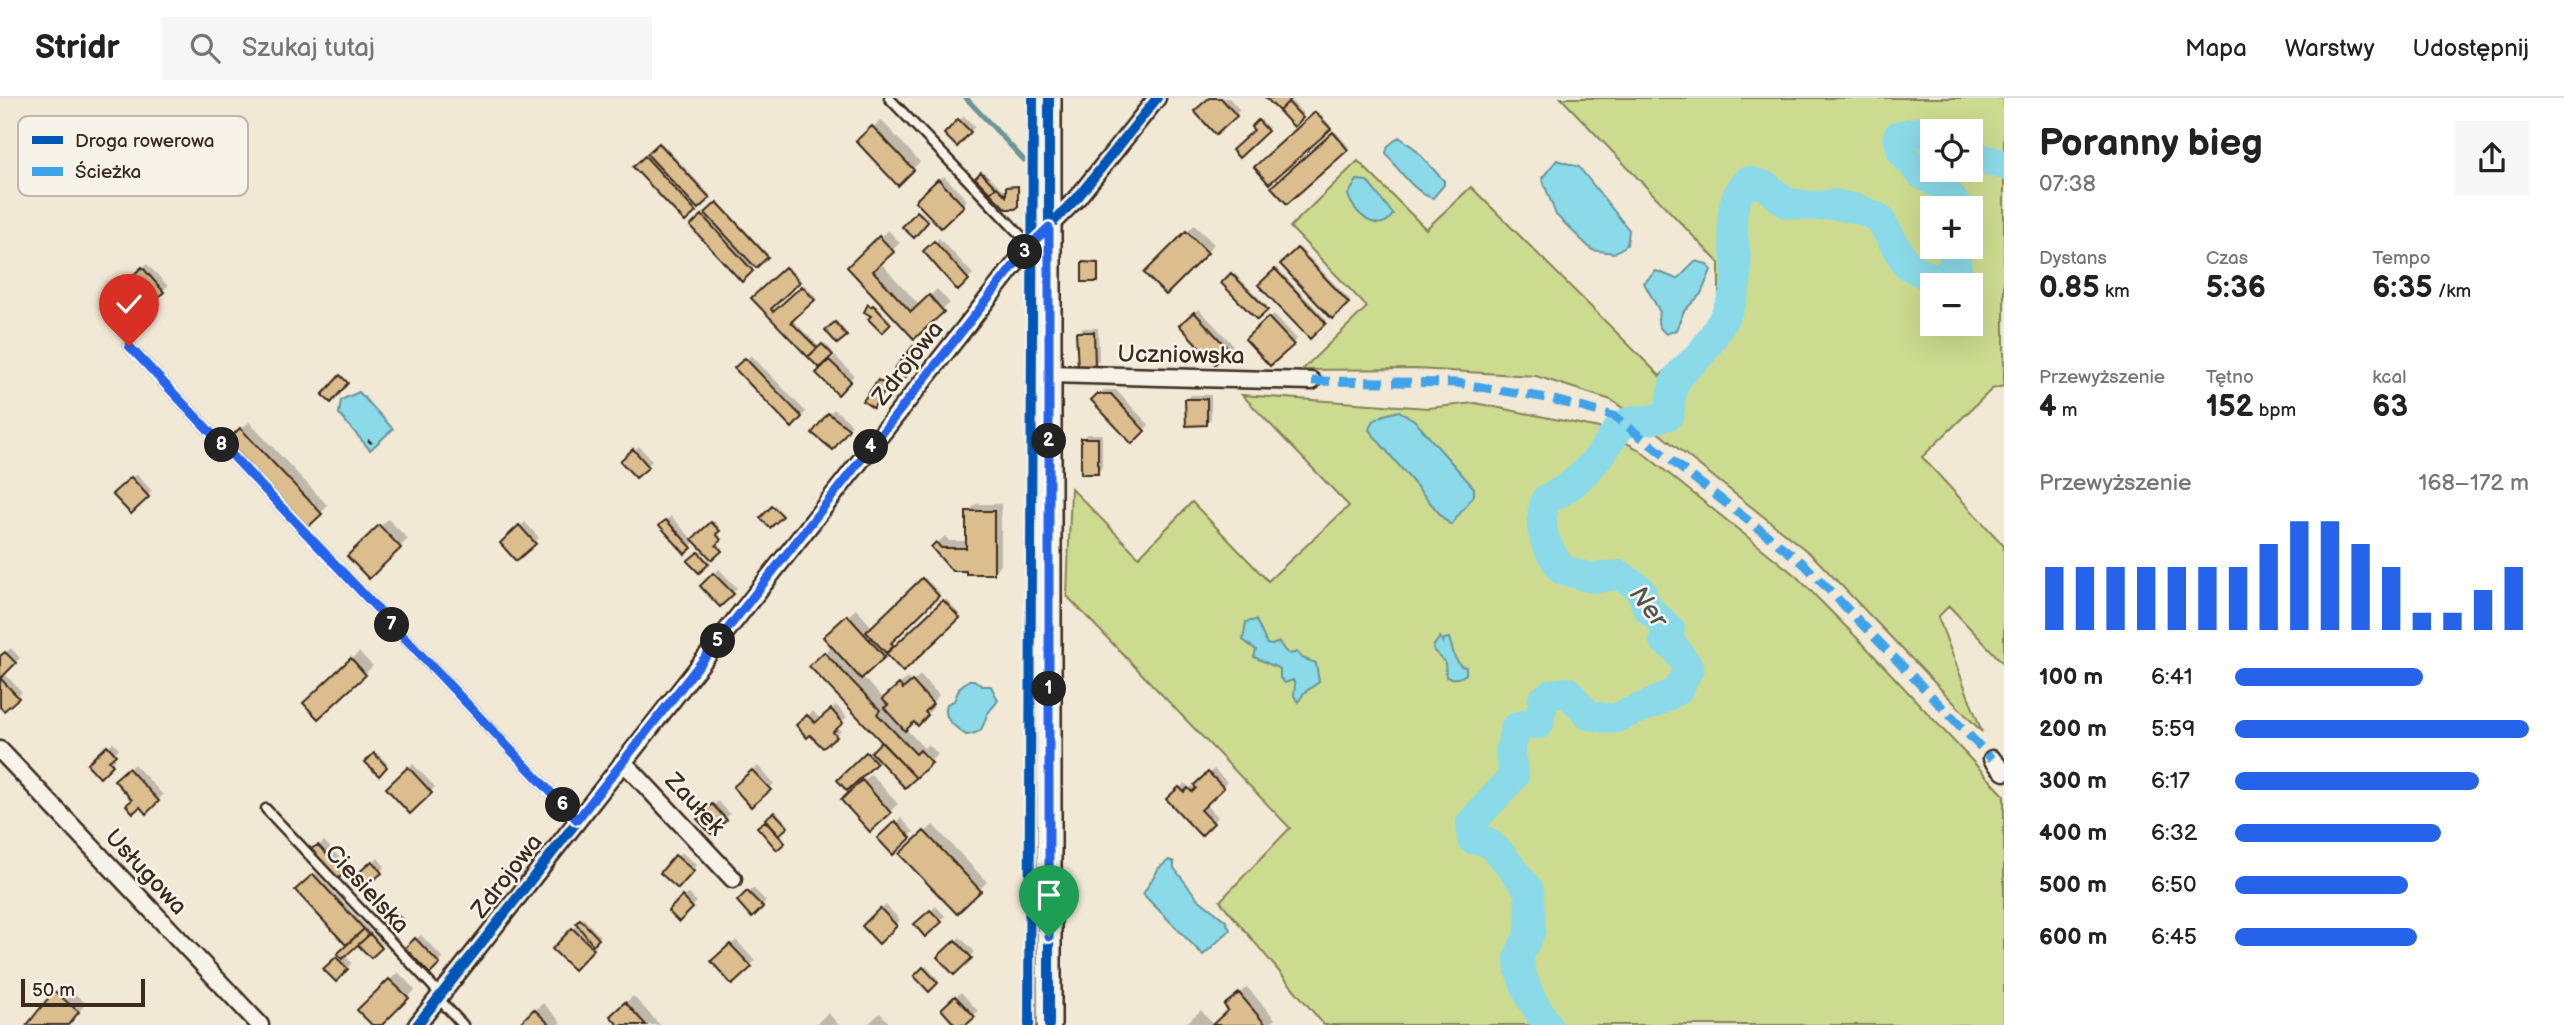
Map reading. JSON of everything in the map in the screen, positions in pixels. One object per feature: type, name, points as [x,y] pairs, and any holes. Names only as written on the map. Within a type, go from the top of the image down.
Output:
[{"type":"street","points":[[1049,98],[1049,1025]]},
{"type":"street","name":"Zdrojowa","points":[[417,1025],[1030,245],[1078,197],[1157,98]]},
{"type":"street","name":"Uczniowska","points":[[1049,374],[1312,381]]},
{"type":"street","name":"Usługowa","points":[[0,750],[260,1025]]},
{"type":"street","points":[[1992,759],[2004,772]]},
{"type":"street","name":"Zaułek","points":[[622,763],[733,879]]},
{"type":"lane","points":[[889,98],[1030,245]]},
{"type":"lane","points":[[129,346],[577,820]]},
{"type":"lane","name":"Ciesielska","points":[[266,810],[463,1025]]},
{"type":"path","points":[[368,440],[375,446]]},
{"type":"green space","points":[[1561,98],[2004,98],[2004,386],[1992,389],[1922,457],[2004,546],[2004,664],[1949,606],[1938,617],[1982,732],[1813,556],[1656,431],[1611,400],[1536,376],[1417,369],[1302,370],[1367,307],[1290,227],[1358,161],[1426,229],[1471,187],[1660,376],[1694,343],[1719,302],[1719,263]]},
{"type":"green space","points":[[1242,395],[1428,408],[1475,403],[1599,428],[1638,449],[1796,576],[2004,795],[2004,1025],[1324,1025],[1220,901],[1290,828],[1067,596],[1071,488],[1139,557],[1192,502],[1268,581],[1349,506]]},
{"type":"water","points":[[1399,137],[1414,148],[1444,181],[1444,185],[1433,198],[1413,186],[1386,153],[1388,146]]},
{"type":"water","points":[[1557,160],[1579,167],[1629,230],[1627,245],[1614,253],[1592,250],[1556,215],[1542,178]]},
{"type":"water","points":[[1357,180],[1367,181],[1393,214],[1388,221],[1374,223],[1355,209],[1348,195]]},
{"type":"water","points":[[1695,261],[1707,264],[1711,270],[1701,294],[1684,311],[1676,330],[1666,334],[1658,324],[1660,312],[1644,283],[1656,271],[1677,279]]},
{"type":"water","points":[[359,392],[393,429],[370,450],[339,414],[341,400]]},
{"type":"water","points":[[1399,411],[1414,420],[1474,488],[1474,495],[1451,525],[1369,430],[1372,422]]},
{"type":"water","points":[[1256,620],[1267,644],[1279,642],[1290,654],[1297,652],[1302,658],[1316,663],[1319,682],[1304,693],[1298,702],[1294,696],[1293,680],[1285,683],[1280,678],[1280,669],[1254,657],[1256,650],[1243,640],[1246,622]]},
{"type":"water","points":[[1440,637],[1443,643],[1444,639],[1449,638],[1455,658],[1461,666],[1466,667],[1464,676],[1446,677],[1445,662],[1433,647]]},
{"type":"water","points":[[969,680],[982,686],[991,686],[998,700],[988,713],[981,730],[966,735],[950,722],[946,710],[947,704],[954,701],[960,687]]},
{"type":"water","points":[[1169,860],[1174,862],[1174,868],[1198,899],[1226,921],[1230,930],[1203,955],[1143,894],[1159,868]]},
{"type":"building","points":[[1209,98],[1221,98],[1237,116],[1216,135],[1194,111]]},
{"type":"building","points":[[1266,98],[1292,98],[1279,111]]},
{"type":"building","points":[[1288,102],[1303,118],[1294,127],[1279,111]]},
{"type":"building","points":[[1315,112],[1331,129],[1269,184],[1254,167]]},
{"type":"building","points":[[958,119],[971,132],[957,147],[944,134]]},
{"type":"building","points":[[1258,120],[1268,131],[1239,158],[1232,150],[1254,130],[1251,127]]},
{"type":"building","points":[[872,126],[914,170],[898,186],[856,141]]},
{"type":"building","points":[[1333,132],[1348,150],[1287,204],[1271,187]]},
{"type":"building","points":[[659,143],[710,198],[698,209],[647,154]]},
{"type":"building","points":[[645,156],[696,212],[685,222],[633,167]]},
{"type":"building","points":[[981,172],[996,188],[990,193],[975,178]]},
{"type":"building","points":[[938,179],[964,206],[941,228],[915,201]]},
{"type":"building","points":[[1018,186],[1018,207],[1015,209],[1006,209],[990,193],[997,187],[1006,196],[1006,187]]},
{"type":"building","points":[[717,202],[768,257],[756,268],[705,213]]},
{"type":"building","points":[[917,211],[928,222],[914,238],[902,227]]},
{"type":"building","points":[[702,215],[753,271],[742,282],[690,226]]},
{"type":"building","points":[[1186,231],[1208,253],[1166,295],[1144,273]]},
{"type":"building","points":[[879,236],[894,252],[873,271],[911,312],[929,295],[944,312],[914,339],[847,267]]},
{"type":"building","points":[[934,241],[969,280],[958,291],[923,251]]},
{"type":"building","points":[[1297,248],[1349,303],[1332,319],[1280,264]]},
{"type":"building","points":[[1082,262],[1098,263],[1098,282],[1082,282]]},
{"type":"building","points":[[142,267],[164,292],[143,312],[120,287]]},
{"type":"building","points":[[785,267],[800,282],[771,309],[773,312],[802,286],[815,300],[791,322],[817,348],[808,357],[751,298]]},
{"type":"building","points":[[1275,269],[1326,323],[1310,339],[1258,285]]},
{"type":"building","points":[[1231,273],[1268,310],[1257,320],[1221,283]]},
{"type":"building","points":[[868,304],[871,307],[873,305],[891,324],[882,333],[868,319],[871,316],[864,312]]},
{"type":"building","points":[[1194,312],[1230,351],[1215,364],[1179,325]]},
{"type":"building","points":[[1268,317],[1294,345],[1270,366],[1245,339]]},
{"type":"building","points":[[835,322],[847,336],[837,344],[825,330]]},
{"type":"building","points":[[1076,332],[1094,332],[1095,367],[1078,368]]},
{"type":"building","points":[[822,344],[833,355],[819,368],[808,357]]},
{"type":"building","points":[[913,346],[924,354],[905,378],[894,369]]},
{"type":"building","points":[[745,358],[802,417],[792,428],[734,368]]},
{"type":"building","points":[[829,360],[851,381],[838,395],[816,373]]},
{"type":"building","points":[[340,375],[348,383],[331,403],[322,395]]},
{"type":"building","points":[[878,380],[888,387],[873,408],[863,401]]},
{"type":"building","points":[[1097,394],[1111,394],[1145,431],[1132,444],[1091,400]]},
{"type":"building","points":[[1185,399],[1207,399],[1207,425],[1186,426]]},
{"type":"building","points":[[828,413],[849,429],[833,450],[812,433]]},
{"type":"building","points":[[240,428],[322,514],[308,527],[227,441]]},
{"type":"building","points":[[1081,438],[1098,438],[1098,474],[1081,474]]},
{"type":"building","points":[[633,449],[649,467],[636,478],[620,461]]},
{"type":"building","points":[[131,477],[149,497],[131,514],[112,494]]},
{"type":"building","points":[[772,506],[783,516],[770,528],[760,518]]},
{"type":"building","points":[[966,511],[994,511],[994,574],[952,571],[931,547],[936,542],[941,548],[966,548]]},
{"type":"building","points":[[666,520],[692,548],[685,554],[659,525]]},
{"type":"building","points":[[711,522],[720,531],[716,534],[721,540],[716,545],[722,551],[712,560],[692,539]]},
{"type":"building","points":[[379,525],[401,548],[369,579],[347,556]]},
{"type":"building","points":[[519,525],[536,544],[516,561],[500,543]]},
{"type":"building","points":[[698,552],[709,564],[699,573],[687,561]]},
{"type":"building","points":[[713,573],[734,594],[720,607],[700,586]]},
{"type":"building","points":[[922,578],[939,596],[891,643],[894,646],[886,653],[866,632]]},
{"type":"building","points":[[943,600],[960,618],[903,672],[886,654]]},
{"type":"building","points":[[847,615],[885,657],[861,679],[823,637]]},
{"type":"building","points":[[5,652],[16,663],[0,679],[0,656]]},
{"type":"building","points":[[824,652],[880,710],[877,714],[916,754],[920,750],[932,763],[916,778],[809,666]]},
{"type":"building","points":[[351,658],[366,675],[318,719],[303,703]]},
{"type":"building","points":[[0,678],[19,698],[4,711],[0,707]]},
{"type":"building","points":[[912,681],[933,704],[925,712],[928,715],[918,726],[914,722],[905,731],[884,708],[888,705],[882,699],[899,684],[903,689]]},
{"type":"building","points":[[831,709],[843,723],[833,732],[837,737],[823,748],[810,735],[807,738],[796,725],[807,715],[815,723]]},
{"type":"building","points":[[881,742],[916,778],[905,788],[871,752]]},
{"type":"building","points":[[107,745],[116,755],[109,761],[113,765],[100,778],[87,764]]},
{"type":"building","points":[[866,752],[877,763],[847,791],[837,780]]},
{"type":"building","points":[[374,753],[387,767],[379,776],[365,762]]},
{"type":"building","points":[[408,767],[432,793],[410,814],[386,788]]},
{"type":"building","points":[[128,768],[159,801],[146,814],[140,807],[133,813],[126,805],[132,800],[114,780]]},
{"type":"building","points":[[752,770],[771,790],[751,807],[733,787]]},
{"type":"building","points":[[1208,772],[1224,788],[1201,810],[1214,823],[1201,836],[1166,799],[1179,787],[1184,792],[1188,788],[1192,792],[1196,788],[1194,785]]},
{"type":"building","points":[[862,780],[891,813],[870,832],[841,800]]},
{"type":"building","points":[[712,804],[727,820],[711,834],[697,819]]},
{"type":"building","points":[[774,812],[788,827],[779,835],[765,819]]},
{"type":"building","points":[[765,821],[785,843],[777,850],[757,827]]},
{"type":"building","points":[[895,821],[911,838],[893,855],[877,838]]},
{"type":"building","points":[[924,831],[981,891],[957,914],[899,854]]},
{"type":"building","points":[[318,845],[344,873],[337,880],[309,850]]},
{"type":"building","points":[[675,855],[694,871],[678,889],[660,873]]},
{"type":"building","points":[[372,861],[382,873],[366,886],[356,875]]},
{"type":"building","points":[[313,874],[364,929],[346,945],[295,890]]},
{"type":"building","points":[[747,891],[763,907],[752,918],[737,901]]},
{"type":"building","points":[[682,896],[693,908],[679,922],[668,911]]},
{"type":"building","points":[[390,908],[403,922],[394,931],[380,917]]},
{"type":"building","points":[[880,908],[897,926],[879,944],[862,926]]},
{"type":"building","points":[[930,910],[942,922],[925,937],[914,924]]},
{"type":"building","points":[[580,919],[599,939],[593,945],[576,923]]},
{"type":"building","points":[[572,928],[594,949],[574,970],[552,949]]},
{"type":"building","points":[[364,929],[369,935],[342,959],[337,954]]},
{"type":"building","points":[[370,934],[382,948],[371,958],[358,945]]},
{"type":"building","points":[[415,938],[440,964],[430,974],[405,948]]},
{"type":"building","points":[[955,940],[972,958],[954,975],[937,957]]},
{"type":"building","points":[[730,944],[752,967],[732,985],[711,961]]},
{"type":"building","points":[[336,957],[348,969],[336,982],[323,969]]},
{"type":"building","points":[[923,967],[938,983],[929,992],[914,976]]},
{"type":"building","points":[[389,979],[409,998],[382,1025],[372,1025],[357,1010]]},
{"type":"building","points":[[54,991],[79,1012],[68,1025],[27,1025]]},
{"type":"building","points":[[1239,993],[1266,1025],[1212,1025],[1228,1010],[1224,1005]]},
{"type":"building","points":[[955,996],[975,1017],[966,1025],[955,1025],[941,1009]]},
{"type":"building","points":[[625,1002],[646,1025],[618,1025],[610,1016]]},
{"type":"building","points":[[534,1009],[550,1025],[518,1025]]},
{"type":"waterway","points":[[966,98],[1024,160]]},
{"type":"waterway","name":"Ner","points":[[1920,131],[1898,136],[1902,152],[1920,173]]},
{"type":"waterway","name":"Ner","points":[[1983,159],[2004,165]]},
{"type":"waterway","name":"Ner","points":[[1547,1025],[1530,997],[1520,971],[1519,956],[1531,930],[1529,890],[1500,853],[1486,841],[1472,839],[1471,823],[1514,776],[1510,753],[1515,728],[1526,724],[1539,724],[1543,700],[1551,694],[1568,692],[1588,715],[1613,719],[1677,691],[1689,668],[1675,648],[1664,640],[1670,629],[1648,609],[1640,589],[1620,575],[1593,578],[1562,570],[1551,552],[1542,528],[1546,499],[1570,486],[1583,474],[1625,424],[1633,420],[1650,420],[1669,415],[1675,382],[1708,345],[1733,297],[1737,275],[1732,219],[1739,193],[1748,181],[1766,186],[1786,203],[1817,206],[1832,204],[1858,209],[1879,218],[1907,265],[1934,279],[1957,270],[1956,259]]},
{"type":"waterway","name":"Ner","points":[[1936,182],[1943,186],[1950,196]]},
{"type":"marked path","points":[[1312,381],[1457,383],[1547,398],[1614,416],[1804,564],[1992,759]]},
{"type":"cycle path","points":[[1029,1025],[1033,98]]},
{"type":"cycle path","points":[[1049,98],[1049,1025]]},
{"type":"cycle path","points":[[417,1025],[1030,245],[1078,197],[1157,98]]},
{"type":"route","points":[[129,346],[577,820],[1030,245],[1049,227],[1049,937]]}]
